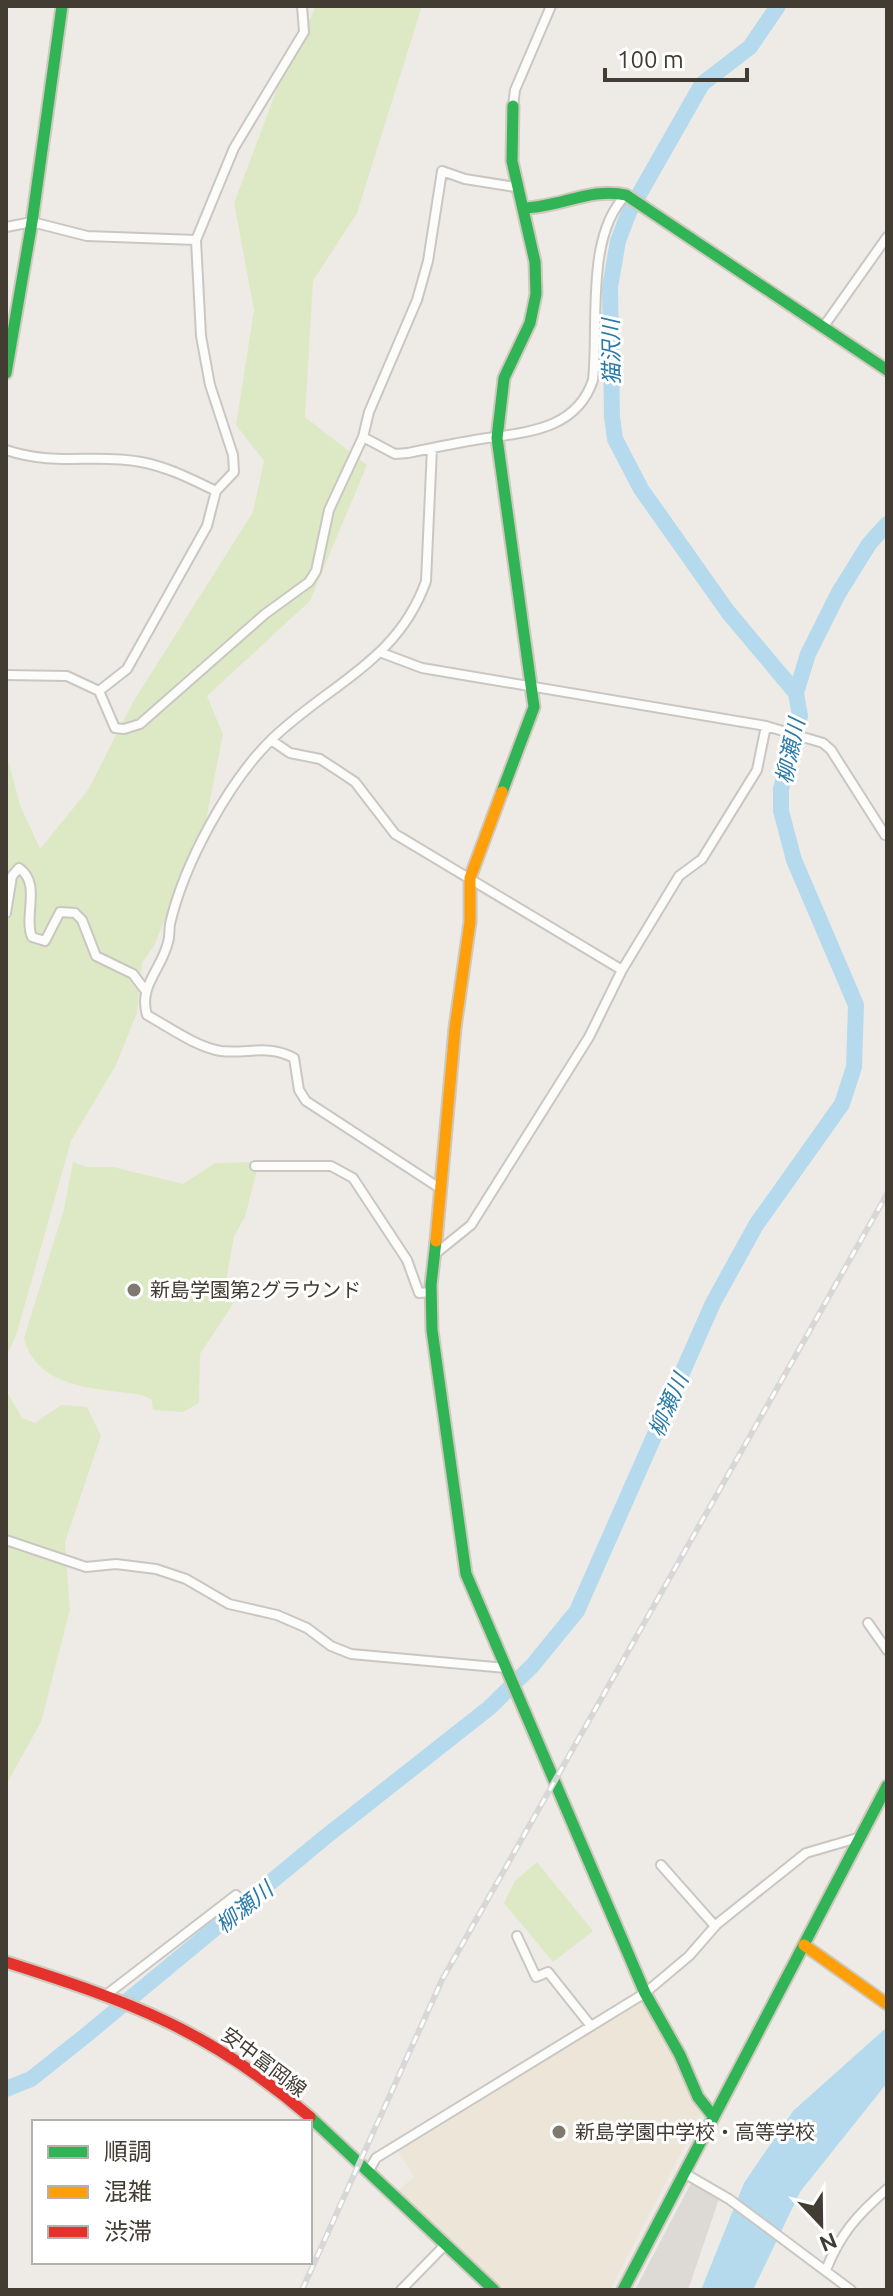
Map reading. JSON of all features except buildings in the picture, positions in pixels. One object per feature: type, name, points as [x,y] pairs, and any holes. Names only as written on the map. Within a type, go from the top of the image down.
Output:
[{"type":"street","points":[[6,373],[32,222],[62,6]]},
{"type":"street","points":[[99,691],[127,669],[207,526],[216,491],[234,472],[233,455],[210,385],[201,336],[196,240],[234,148],[304,32],[302,6]]},
{"type":"street","points":[[551,6],[515,90],[515,187],[525,208],[535,262],[536,294],[530,323],[504,378],[497,438],[534,707],[470,878],[470,922],[455,1028],[434,1254],[432,1330],[466,1574],[645,1993],[680,2055],[698,2097],[713,2116]]},
{"type":"street","points":[[6,675],[67,676],[99,691],[115,728],[124,729],[140,724],[265,614],[309,582],[316,571],[329,510],[363,437],[369,412],[417,300],[428,261],[442,171],[465,179],[515,187]]},
{"type":"street","points":[[525,208],[552,207],[604,190],[628,196],[887,370]]},
{"type":"street","points":[[363,437],[395,454],[548,428],[589,391],[595,359],[596,292],[605,229],[612,209],[628,196]]},
{"type":"street","points":[[6,227],[32,222],[87,236],[196,240]]},
{"type":"street","points":[[824,326],[887,237]]},
{"type":"street","points":[[432,448],[426,581],[419,599],[382,653],[302,712],[249,764],[212,821],[170,924],[168,942],[145,990],[143,1002],[147,1015],[220,1051],[265,1048],[294,1058],[299,1090],[306,1101],[441,1189]]},
{"type":"street","points":[[6,450],[41,460],[140,462],[172,470],[216,491]]},
{"type":"street","points":[[382,653],[422,668],[766,726],[805,739],[831,750],[885,835]]},
{"type":"street","points":[[434,1254],[471,1225],[478,1215],[589,1037],[622,970],[679,876],[702,859],[757,770],[766,726]]},
{"type":"street","points":[[271,740],[290,753],[320,759],[355,782],[395,834],[622,970]]},
{"type":"street","points":[[6,913],[12,876],[19,868],[29,879],[31,889],[28,929],[32,937],[45,941],[60,912],[75,913],[82,920],[96,956],[133,974],[145,990]]},
{"type":"street","points":[[255,1166],[331,1166],[353,1178],[407,1260],[419,1293],[431,1292]]},
{"type":"street","points":[[6,1540],[86,1567],[116,1564],[156,1569],[186,1579],[229,1604],[277,1615],[307,1628],[331,1646],[351,1654],[507,1671]]},
{"type":"street","points":[[868,1623],[887,1650]]},
{"type":"street","points":[[623,2290],[887,1786]]},
{"type":"street","points":[[368,2172],[376,2158],[645,1993],[677,1968],[715,1926],[806,1853],[861,1836]]},
{"type":"street","points":[[661,1865],[715,1926]]},
{"type":"street","points":[[107,1996],[236,1895]]},
{"type":"street","points":[[517,1936],[536,1977],[548,1972],[591,2026]]},
{"type":"street","points":[[804,1945],[887,2004]]},
{"type":"street","name":"安中富岡線","points":[[6,1962],[142,2008],[214,2045],[310,2120]]},
{"type":"street","name":"安中富岡線","points":[[312,2122],[494,2290]]},
{"type":"street","points":[[684,2173],[729,2199],[826,2270],[846,2289]]},
{"type":"street","points":[[826,2270],[838,2239],[857,2215],[887,2189]]},
{"type":"street","points":[[401,2290],[445,2245]]},
{"type":"shaded area","name":"新島学園中学校・高等学校","points":[[640,2000],[671,2045],[701,2115],[610,2290],[504,2290],[397,2191],[414,2177],[397,2149]]},
{"type":"shaded area","points":[[691,2183],[719,2199],[688,2290],[635,2290]]},
{"type":"green space","points":[[316,6],[422,6],[357,213],[313,281],[305,417],[367,465],[310,601],[207,696],[223,734],[206,821],[154,946],[142,963],[137,1013],[116,1065],[71,1141],[16,1336],[6,1357],[6,752],[20,805],[40,849],[88,790],[133,702],[253,512],[264,461],[236,425],[254,310],[234,203],[280,81]]},
{"type":"green space","name":"新島学園第2グラウンド","points":[[73,1162],[87,1167],[113,1167],[183,1184],[215,1163],[253,1162],[257,1170],[245,1217],[234,1236],[227,1276],[233,1304],[200,1354],[199,1403],[183,1412],[153,1410],[152,1400],[142,1395],[89,1388],[55,1377],[31,1355],[24,1338],[64,1209]]},
{"type":"green space","points":[[6,1390],[22,1418],[35,1423],[61,1405],[87,1407],[101,1436],[65,1542],[70,1610],[41,1722],[6,1785]]},
{"type":"green space","points":[[537,1862],[593,1931],[553,1962],[504,1903],[515,1881]]},
{"type":"water","points":[[887,2027],[887,2083],[800,2192],[753,2290],[701,2290],[744,2183],[793,2111]]},
{"type":"waterway","name":"猫沢川","points":[[778,6],[750,47],[702,84],[629,212],[618,241],[610,287],[612,417],[615,439],[641,489],[728,612],[796,693]]},
{"type":"waterway","name":"柳瀬川","points":[[6,2089],[31,2079],[324,1838],[489,1708],[532,1666],[577,1611],[713,1303],[756,1225],[842,1104],[854,1067],[856,1005],[794,860],[781,811],[781,789],[800,716],[796,693],[808,654],[838,594],[869,544],[887,524]]},
{"type":"railway","points":[[302,2290],[442,1980],[887,1194]]},
{"type":"traffic: fast","points":[[6,373],[32,222],[62,6]]},
{"type":"traffic: fast","points":[[502,792],[534,707],[497,438],[504,378],[530,323],[536,294],[535,262],[512,161],[513,106]]},
{"type":"traffic: fast","points":[[525,208],[588,195],[626,195],[887,370]]},
{"type":"traffic: fast","points":[[436,1241],[431,1285],[432,1330],[466,1574],[645,1993],[680,2055],[698,2097],[713,2116]]},
{"type":"traffic: fast","points":[[623,2290],[887,1786]]},
{"type":"traffic: fast","points":[[310,2117],[494,2290]]},
{"type":"traffic: slow","points":[[436,1241],[455,1028],[470,922],[470,878],[502,792]]},
{"type":"traffic: slow","points":[[804,1945],[887,2004]]},
{"type":"traffic: jam","points":[[6,1962],[92,1991],[167,2022],[237,2062],[310,2117]]},
{"type":"place","name":"新島学園第2グラウンド","points":[[134,1290]]},
{"type":"place","name":"新島学園中学校・高等学校","points":[[559,2132]]}]
